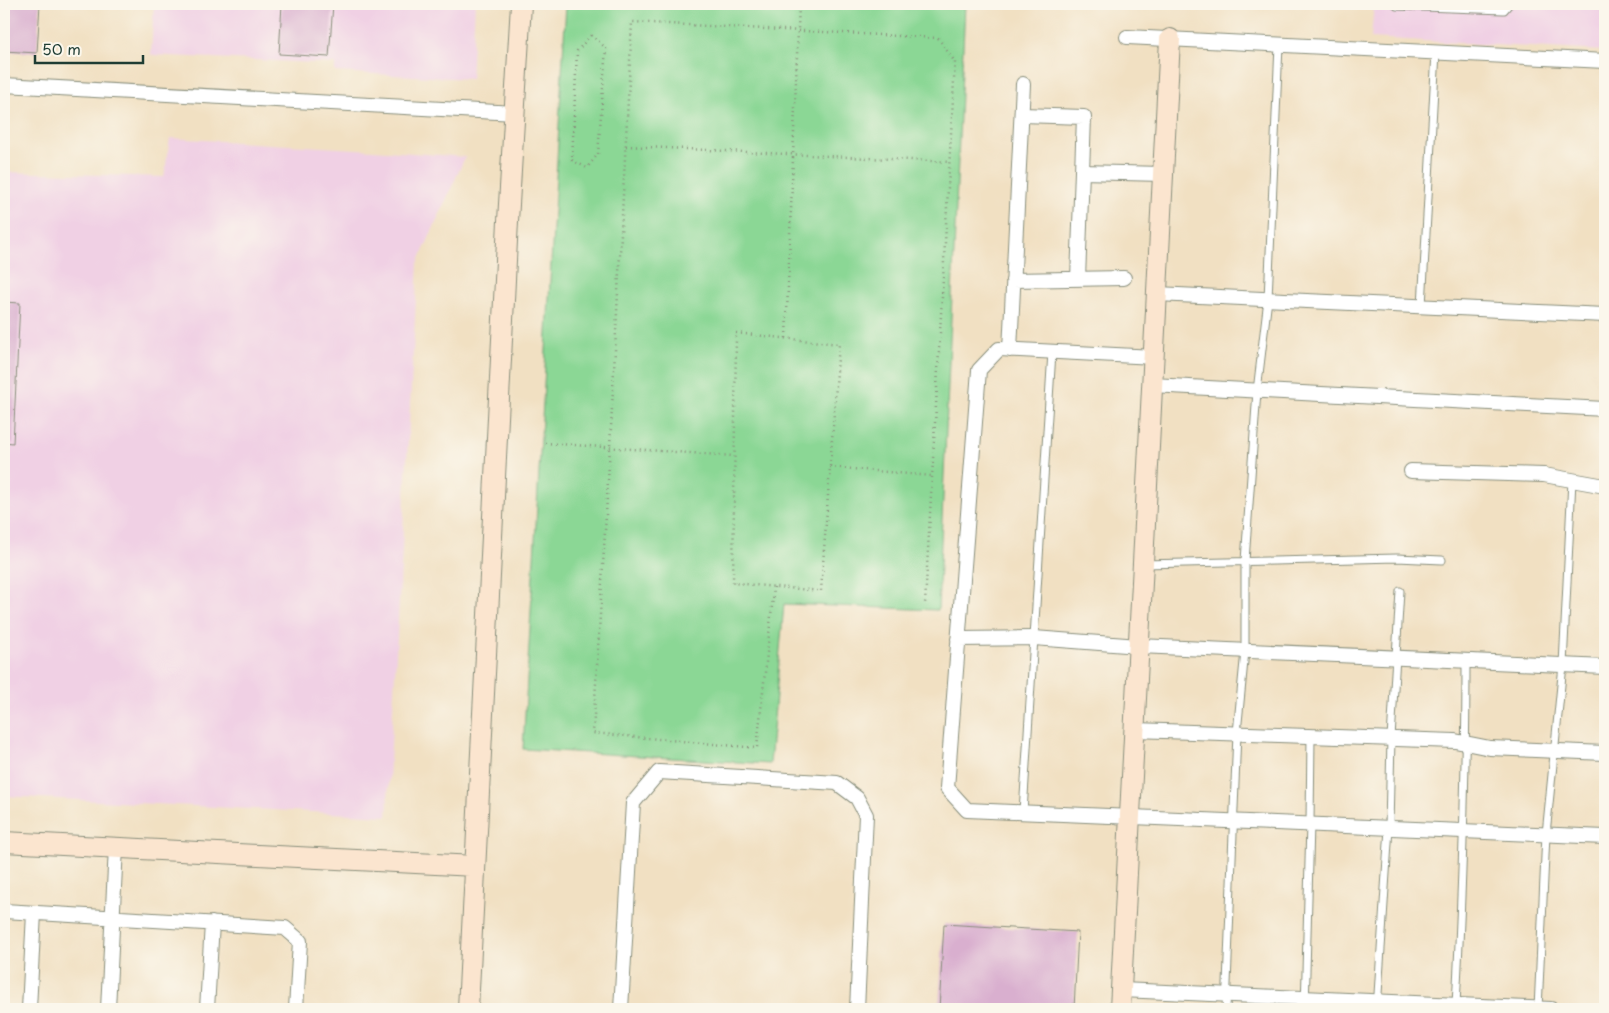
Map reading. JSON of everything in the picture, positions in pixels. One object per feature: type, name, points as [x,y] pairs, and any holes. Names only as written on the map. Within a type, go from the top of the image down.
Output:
[{"type":"street","points":[[468,1009],[521,4]]},
{"type":"street","points":[[1127,37],[1605,61]]},
{"type":"street","points":[[1170,39],[1121,999],[1227,994],[1305,1004],[1551,1009]]},
{"type":"street","points":[[1010,350],[1023,84]]},
{"type":"street","points":[[4,85],[515,113]]},
{"type":"street","points":[[1022,115],[1084,117],[1078,278]]},
{"type":"street","points":[[1082,172],[1164,174]]},
{"type":"street","points":[[1013,280],[1124,278]]},
{"type":"street","points":[[1157,294],[1605,314]]},
{"type":"street","points":[[1154,357],[999,349],[979,370],[947,788],[967,810],[1605,837]]},
{"type":"street","points":[[1152,386],[1605,409]]},
{"type":"street","points":[[1411,471],[1544,475],[1605,486]]},
{"type":"street","points":[[958,639],[1034,638],[1139,646],[1605,667]]},
{"type":"street","points":[[1135,730],[1455,740],[1490,748],[1605,753]]},
{"type":"street","points":[[621,1009],[633,803],[659,772],[837,783],[857,798],[866,815],[857,1009]]},
{"type":"street","points":[[4,842],[475,866]]},
{"type":"street","points":[[108,1009],[116,847]]},
{"type":"street","points":[[4,911],[285,928],[300,941],[296,1009]]},
{"type":"street","points":[[29,1009],[34,913]]},
{"type":"street","points":[[207,1009],[212,923]]},
{"type":"lane","points":[[1397,4],[1397,6],[1504,10],[1509,4]]},
{"type":"lane","points":[[1226,1009],[1237,733],[1245,651],[1245,561],[1257,391],[1268,299],[1278,45]]},
{"type":"lane","points":[[1422,306],[1436,52]]},
{"type":"lane","points":[[1023,812],[1052,352]]},
{"type":"lane","points":[[1538,1009],[1546,834],[1563,665],[1572,480]]},
{"type":"lane","points":[[1143,564],[1397,558],[1442,560]]},
{"type":"lane","points":[[1378,1005],[1389,828],[1400,591]]},
{"type":"lane","points":[[1456,1007],[1464,831],[1466,661]]},
{"type":"lane","points":[[1305,1004],[1311,736]]},
{"type":"path","points":[[786,338],[799,4]]},
{"type":"path","points":[[774,587],[757,748],[593,733],[632,22],[938,38],[955,62],[926,604]]},
{"type":"path","points":[[591,35],[606,48],[598,154],[587,168],[572,160],[577,51],[591,35]]},
{"type":"path","points":[[626,146],[950,162]]},
{"type":"path","points":[[736,333],[786,338],[839,344],[821,591],[733,583],[736,333]]},
{"type":"path","points":[[546,443],[734,456]]},
{"type":"path","points":[[830,466],[932,476]]},
{"type":"shaded area","points":[[154,4],[475,4],[471,79],[335,72],[335,64],[151,55]]},
{"type":"shaded area","points":[[1374,4],[1605,4],[1605,51],[1371,38]]},
{"type":"shaded area","points":[[170,138],[465,157],[418,263],[387,816],[4,796],[4,172],[164,177]]},
{"type":"green space","points":[[566,4],[965,4],[938,610],[784,604],[770,764],[523,749]]},
{"type":"building","points":[[4,4],[40,4],[37,53],[4,51]]},
{"type":"building","points":[[282,4],[333,4],[329,57],[279,54]]},
{"type":"building","points":[[4,302],[20,303],[13,443],[4,442]]},
{"type":"building","points":[[944,924],[1078,932],[1074,1009],[939,1009]]}]
